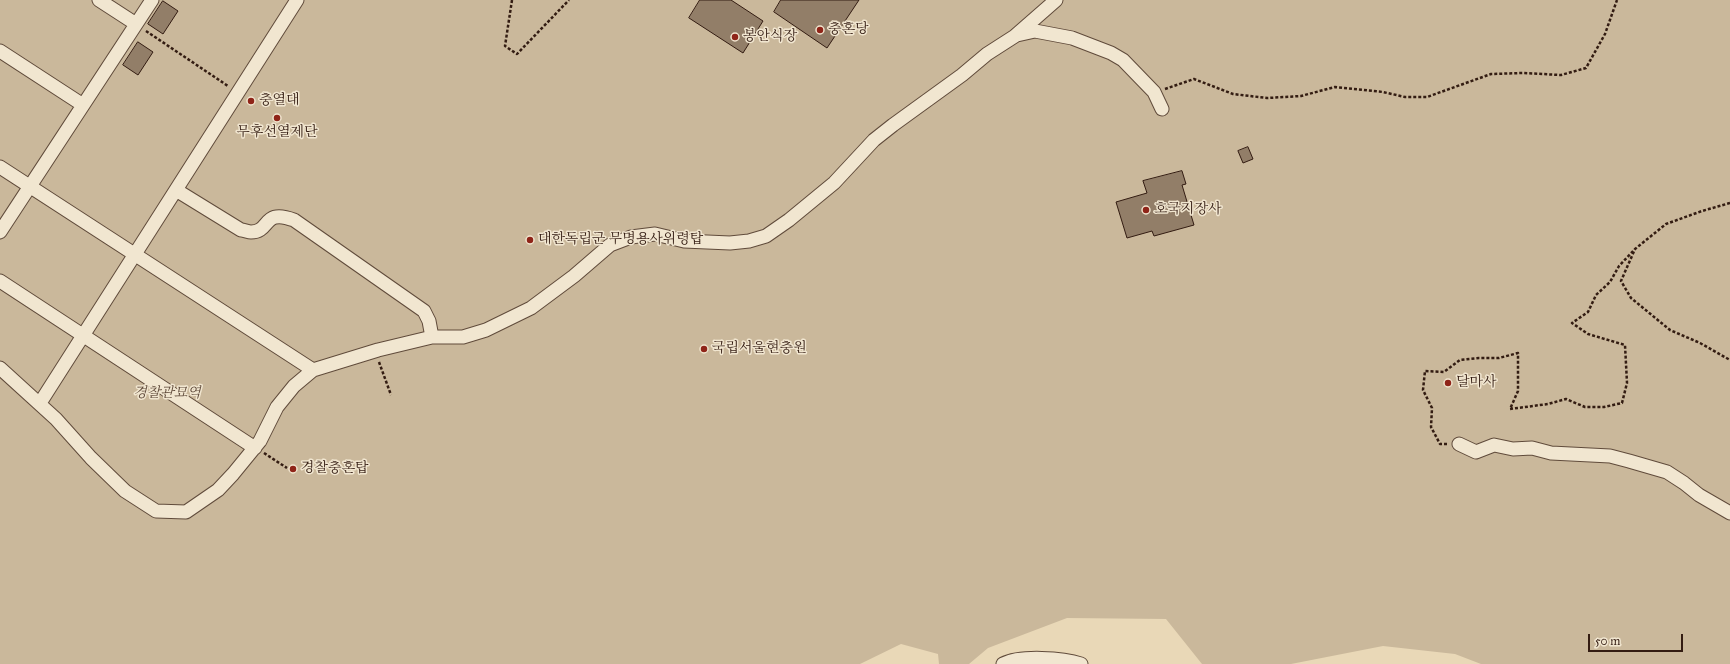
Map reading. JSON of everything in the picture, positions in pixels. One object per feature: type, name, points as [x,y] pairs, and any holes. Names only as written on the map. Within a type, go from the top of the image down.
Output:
[{"type":"street","points":[[99,0],[136,24]]},
{"type":"street","points":[[0,232],[152,0]]},
{"type":"street","points":[[40,403],[297,0]]},
{"type":"street","points":[[0,368],[40,403],[125,492],[156,511],[186,512],[218,490],[233,474],[255,448],[277,407],[294,386],[313,370],[375,351],[432,337],[463,337],[486,330],[532,308],[554,292],[610,245],[632,237],[655,234],[684,241],[730,243],[749,241],[766,236],[789,220],[834,183],[874,140],[962,75],[987,54],[1015,36],[1056,0]]},
{"type":"street","points":[[1015,36],[1035,31],[1072,38],[1104,50],[1123,60],[1154,92],[1162,109]]},
{"type":"street","points":[[0,50],[83,105]]},
{"type":"street","points":[[0,167],[313,370]]},
{"type":"street","points":[[176,190],[241,230],[252,232],[261,228],[270,217],[284,216],[294,220],[424,311],[430,321],[432,337]]},
{"type":"street","points":[[0,281],[255,448]]},
{"type":"street","points":[[1459,444],[1476,452],[1494,445],[1513,449],[1532,448],[1551,453],[1610,456],[1667,472],[1699,495],[1730,513]]},
{"type":"street","points":[[1003,664],[1009,661],[1039,658],[1081,664]]},
{"type":"path","points":[[512,0],[505,46],[517,54],[570,0]]},
{"type":"path","points":[[1154,92],[1194,80],[1233,94],[1267,98],[1301,96],[1335,87],[1383,92],[1405,97],[1427,97],[1491,74],[1523,73],[1561,75],[1586,68],[1605,34],[1617,0]]},
{"type":"path","points":[[136,24],[238,93]]},
{"type":"path","points":[[1459,444],[1440,444],[1432,427],[1432,408],[1423,390],[1426,371],[1444,372],[1460,360],[1499,358],[1518,353],[1518,391],[1510,408],[1548,404],[1566,399],[1584,407],[1604,407],[1622,403],[1627,384],[1625,345],[1588,334],[1572,323],[1588,312],[1596,295],[1610,282],[1619,266],[1635,249],[1666,224],[1730,203]]},
{"type":"path","points":[[1635,249],[1621,281],[1631,298],[1670,330],[1700,343],[1730,360]]},
{"type":"path","points":[[375,351],[391,395]]},
{"type":"path","points":[[255,448],[287,468]]},
{"type":"green space","name":"국립서울현충원","points":[[0,0],[1730,0],[1730,664],[1481,664],[1455,654],[1383,646],[1291,664],[1202,664],[1166,619],[1067,618],[988,648],[969,664],[939,664],[938,654],[901,644],[860,664],[0,664]]},
{"type":"building","name":"봉안식장","points":[[700,0],[731,0],[763,21],[743,53],[689,18]]},
{"type":"building","name":"충혼당","points":[[781,0],[859,0],[827,48],[774,12]]},
{"type":"building","points":[[163,1],[178,11],[163,34],[148,24]]},
{"type":"building","points":[[138,42],[153,52],[138,75],[123,65]]},
{"type":"building","points":[[1248,147],[1253,159],[1243,163],[1238,151]]},
{"type":"building","points":[[1182,171],[1186,184],[1182,185],[1194,225],[1154,236],[1152,231],[1127,238],[1116,202],[1147,193],[1143,181]]},
{"type":"place","name":"충혼당","points":[[820,30]]},
{"type":"place","name":"봉안식장","points":[[735,37]]},
{"type":"place","name":"충열대","points":[[251,101]]},
{"type":"place","name":"무후선열제단","points":[[277,118]]},
{"type":"place","name":"호국지장사","points":[[1146,210]]},
{"type":"place","name":"대한독립군 무명용사위령탑","points":[[530,240]]},
{"type":"place","name":"국립서울현충원","points":[[704,349]]},
{"type":"place","name":"달마사","points":[[1448,383]]},
{"type":"place","name":"경찰충혼탑","points":[[293,469]]},
{"type":"park label","name":"경찰관묘역","points":[[167,394]]}]
